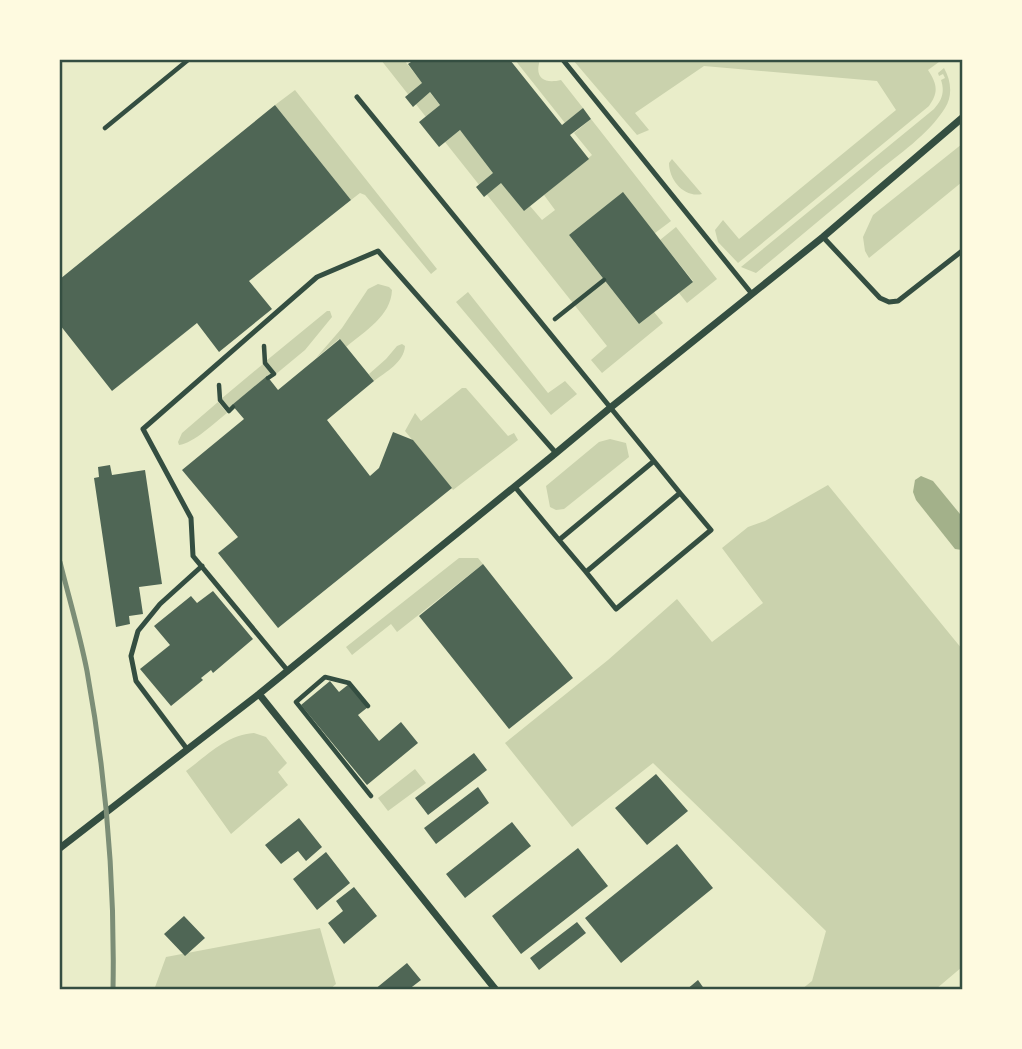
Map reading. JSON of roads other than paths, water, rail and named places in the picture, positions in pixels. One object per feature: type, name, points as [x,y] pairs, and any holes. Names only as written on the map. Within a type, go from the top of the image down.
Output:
[{"type":"street","points":[[60,848],[260,694],[823,237],[962,118]]},
{"type":"street","points":[[260,694],[496,989]]},
{"type":"lane","points":[[563,60],[752,294]]},
{"type":"lane","points":[[357,97],[711,530],[616,609],[515,487]]},
{"type":"lane","points":[[823,237],[880,298],[889,302],[898,301],[962,251]]},
{"type":"lane","points":[[288,671],[193,556],[191,518],[143,429],[317,277],[378,251],[556,453]]},
{"type":"lane","points":[[559,540],[654,461]]},
{"type":"lane","points":[[586,572],[680,493]]},
{"type":"lane","points":[[187,749],[136,681],[131,656],[138,631],[160,604],[202,566]]},
{"type":"railway","points":[[60,562],[84,657],[99,750],[111,870],[113,990]]}]
